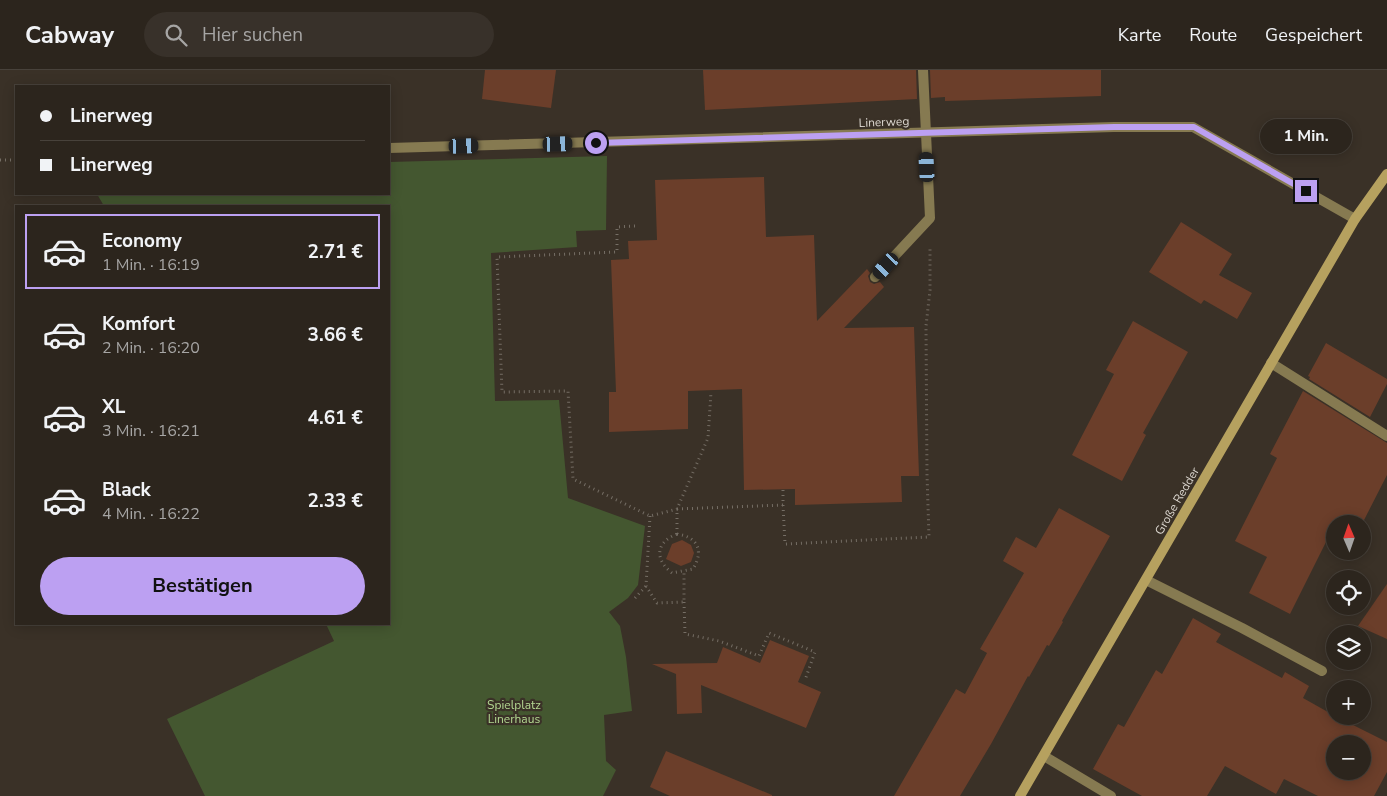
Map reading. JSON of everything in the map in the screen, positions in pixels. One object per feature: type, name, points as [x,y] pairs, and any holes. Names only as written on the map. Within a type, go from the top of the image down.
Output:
[{"type":"street","points":[[875,277],[930,218],[923,70]]},
{"type":"street","name":"Linerweg","points":[[390,148],[1194,127],[1355,219]]},
{"type":"street","name":"Große Redder","points":[[1020,796],[1355,219],[1387,174]]},
{"type":"street","points":[[1271,363],[1387,436]]},
{"type":"street","points":[[1146,580],[1322,671]]},
{"type":"street","points":[[1044,756],[1111,796]]},
{"type":"path","points":[[0,160],[15,160]]},
{"type":"path","points":[[783,489],[785,544],[930,536],[927,474],[926,326],[930,290],[930,218]]},
{"type":"path","points":[[635,226],[617,227],[617,252],[497,257],[502,392],[568,391],[573,479],[650,516],[677,509],[783,505]]},
{"type":"path","points":[[677,534],[677,509],[708,438],[711,392]]},
{"type":"path","points":[[650,516],[646,586],[657,603],[684,602]]},
{"type":"path","points":[[677,534],[687,535],[699,549],[698,560],[693,569],[684,571],[672,573],[664,567],[660,557],[661,545],[668,538],[677,534]]},
{"type":"path","points":[[684,571],[684,634],[719,641],[759,656],[769,633],[815,652],[804,680]]},
{"type":"path","points":[[635,598],[646,586]]},
{"type":"green space","name":"Spielplatz Linerhaus","points":[[607,156],[606,230],[576,231],[577,247],[491,253],[495,401],[559,400],[568,498],[645,526],[638,585],[628,598],[609,612],[620,626],[626,657],[632,711],[604,715],[606,761],[616,770],[603,796],[205,796],[167,719],[334,641],[326,625],[390,625],[390,205],[103,205],[98,195],[390,195],[390,162]]},
{"type":"building","points":[[485,70],[556,70],[551,108],[482,99]]},
{"type":"building","points":[[703,70],[916,70],[917,99],[705,110]]},
{"type":"building","points":[[930,70],[1101,70],[1101,96],[945,101],[945,97],[931,98]]},
{"type":"building","points":[[764,177],[766,237],[814,235],[817,321],[867,269],[870,273],[868,276],[870,282],[874,284],[880,282],[884,287],[844,328],[914,327],[919,476],[901,476],[902,502],[795,505],[795,489],[744,490],[742,389],[688,391],[688,429],[609,432],[609,392],[616,392],[611,260],[629,259],[628,241],[657,240],[655,180]]},
{"type":"building","points":[[1181,222],[1232,254],[1219,275],[1252,293],[1237,319],[1204,300],[1201,304],[1149,272]]},
{"type":"building","points":[[1133,321],[1188,352],[1143,433],[1146,435],[1122,481],[1072,455],[1114,374],[1106,370]]},
{"type":"building","points":[[1326,343],[1387,379],[1387,384],[1370,417],[1309,379],[1310,377],[1308,376]]},
{"type":"building","points":[[1303,391],[1387,443],[1387,475],[1367,515],[1326,515],[1326,542],[1290,614],[1249,593],[1267,557],[1235,541],[1277,458],[1270,454]]},
{"type":"building","points":[[1059,508],[1110,536],[1063,622],[1028,676],[960,796],[894,796],[956,689],[965,694],[987,653],[980,649],[1024,573],[1003,561],[1016,537],[1036,548]]},
{"type":"building","points":[[682,540],[691,545],[694,553],[691,562],[681,566],[666,559],[672,544]]},
{"type":"building","points":[[1387,584],[1387,639],[1371,632],[1371,625],[1359,625],[1366,615],[1371,615],[1371,607]]},
{"type":"building","points":[[1193,618],[1221,634],[1216,642],[1282,678],[1285,672],[1309,686],[1303,698],[1326,711],[1326,725],[1353,725],[1387,742],[1387,772],[1374,796],[1318,796],[1284,779],[1276,794],[1225,766],[1207,796],[1142,796],[1093,769],[1118,724],[1124,727],[1156,670],[1162,674]]},
{"type":"building","points":[[770,640],[809,656],[798,682],[821,692],[806,728],[701,685],[702,713],[677,714],[676,674],[652,664],[717,663],[723,647],[760,663]]},
{"type":"building","points":[[666,751],[772,796],[670,796],[650,787]]},
{"type":"route","points":[[596,143],[1114,127],[1194,127],[1306,191]]}]
